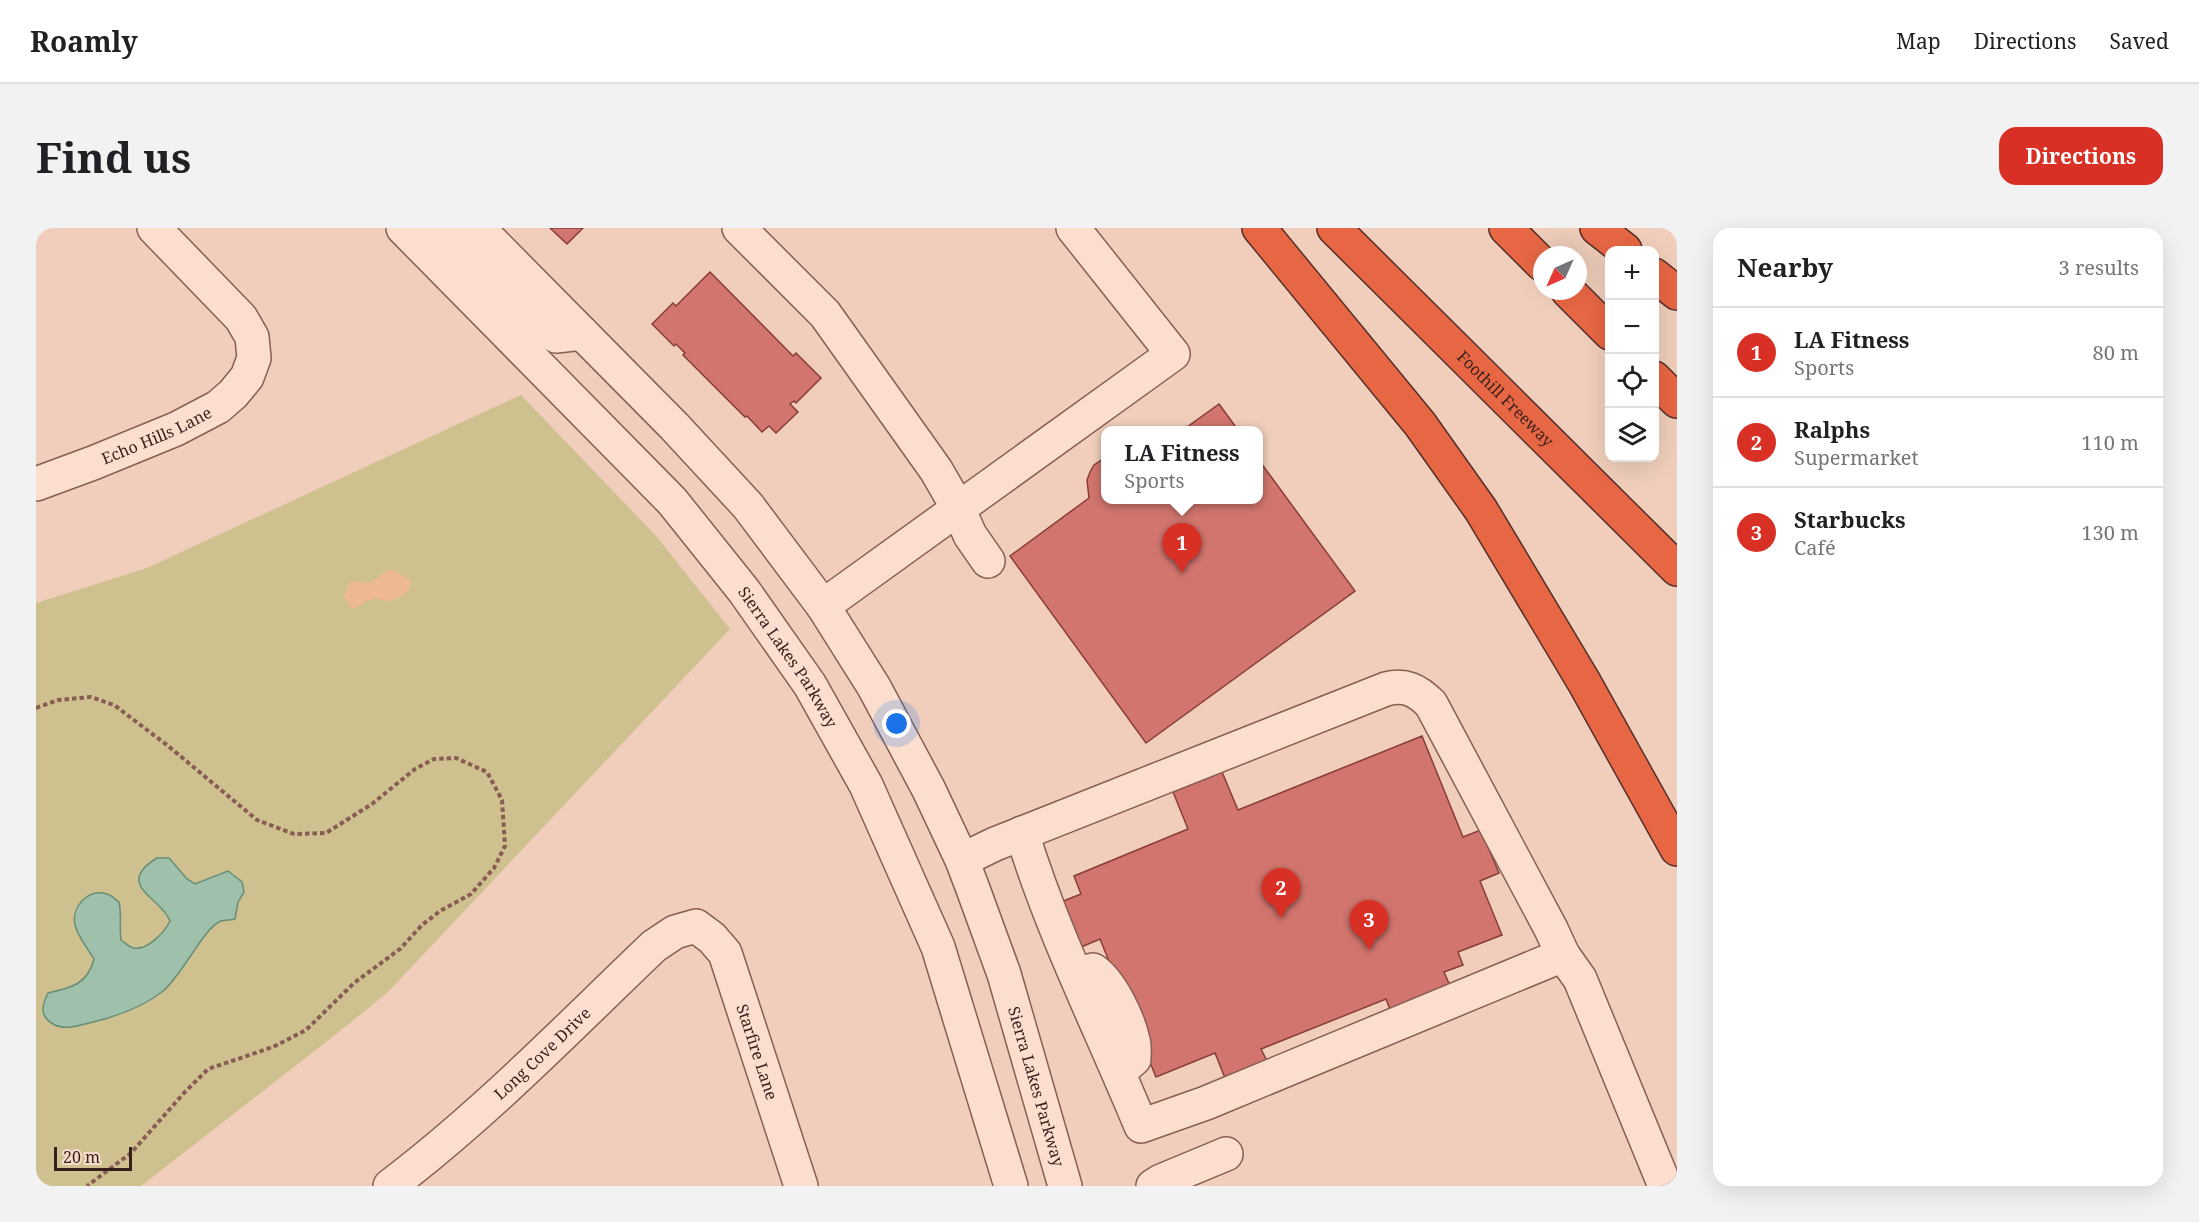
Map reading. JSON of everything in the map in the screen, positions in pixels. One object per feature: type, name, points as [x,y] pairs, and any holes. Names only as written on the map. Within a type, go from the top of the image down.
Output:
[{"type":"highway","points":[[1258,228],[1420,424],[1480,510],[1584,682],[1677,849]]},
{"type":"highway","name":"Foothill Freeway","points":[[1334,228],[1677,569]]},
{"type":"highway","points":[[1506,228],[1533,255]]},
{"type":"highway","points":[[1597,228],[1620,246]]},
{"type":"highway","points":[[1659,279],[1677,293]]},
{"type":"highway","points":[[1577,300],[1605,328]]},
{"type":"highway","points":[[1659,383],[1677,401]]},
{"type":"street","name":"Echo Hills Lane","points":[[36,484],[176,429],[218,407],[247,377],[254,358],[252,337],[241,318],[154,228]]},
{"type":"street","name":"Sierra Lakes Parkway","points":[[403,228],[672,501],[744,591],[810,685],[866,785],[939,947],[1011,1186]]},
{"type":"street","points":[[440,228],[534,322],[556,336],[582,333]]},
{"type":"street","name":"Sierra Lakes Parkway","points":[[478,228],[674,426],[748,507],[824,606],[873,687],[929,790],[962,860],[1004,974],[1065,1186]]},
{"type":"street","points":[[738,228],[825,314],[936,470],[958,508],[970,535],[988,561]]},
{"type":"street","points":[[824,606],[1173,354],[1073,228]]},
{"type":"street","points":[[962,860],[1022,833],[1386,689],[1399,686],[1412,689],[1431,704],[1563,955],[1580,979],[1665,1186]]},
{"type":"street","points":[[1022,833],[1035,872],[1076,974],[1141,1126],[1206,1104],[1563,955]]},
{"type":"street","name":"Long Cove Drive","points":[[390,1186],[476,1117],[654,946],[675,932],[696,926]]},
{"type":"street","name":"Starfire Lane","points":[[696,926],[725,953],[801,1186]]},
{"type":"street","points":[[1153,1186],[1161,1180],[1226,1154]]},
{"type":"path","points":[[36,708],[58,700],[91,697],[114,705],[176,752],[257,820],[294,834],[326,833],[372,804],[415,769],[434,759],[456,758],[487,772],[502,800],[505,846],[494,868],[471,894],[440,911],[422,925],[400,949],[354,983],[306,1030],[273,1047],[208,1069],[131,1154],[87,1186]]},
{"type":"shaded area","points":[[521,395],[657,537],[730,629],[387,993],[330,1039],[141,1186],[36,1186],[36,603],[147,568]]},
{"type":"shaded area","points":[[157,858],[169,858],[187,879],[195,884],[228,871],[242,882],[244,892],[238,902],[235,919],[221,921],[214,925],[178,975],[163,991],[147,1002],[121,1014],[78,1026],[62,1027],[53,1024],[45,1017],[43,1010],[48,993],[77,984],[88,974],[94,959],[75,925],[74,918],[82,900],[87,896],[100,893],[119,902],[121,940],[133,948],[149,944],[167,926],[170,921],[165,913],[140,884],[139,876]]},
{"type":"sand","points":[[389,570],[411,581],[407,592],[391,600],[373,599],[351,608],[344,596],[350,582],[371,582]]},
{"type":"building","points":[[550,228],[583,228],[567,244]]},
{"type":"building","points":[[710,272],[793,356],[796,353],[821,378],[796,403],[794,401],[790,404],[798,412],[776,433],[769,426],[762,432],[683,355],[685,353],[676,344],[674,346],[652,324],[673,303],[676,306]]},
{"type":"building","points":[[1219,404],[1235,426],[1189,426]]},
{"type":"building","points":[[1101,460],[1101,504],[1263,504],[1263,466],[1355,591],[1146,743],[1010,556],[1089,498],[1087,480],[1094,465]]},
{"type":"building","points":[[1422,736],[1463,837],[1481,830],[1499,873],[1480,881],[1502,935],[1458,952],[1463,965],[1444,972],[1451,988],[1391,1012],[1386,999],[1261,1049],[1267,1061],[1225,1078],[1215,1053],[1156,1077],[1100,939],[1079,948],[1061,902],[1081,894],[1074,876],[1188,829],[1173,792],[1222,772],[1238,810]]},
{"type":"place","name":"LA Fitness","points":[[1182,573]]},
{"type":"place","name":"Ralphs","points":[[1281,918]]},
{"type":"place","name":"Starbucks","points":[[1369,950]]}]
